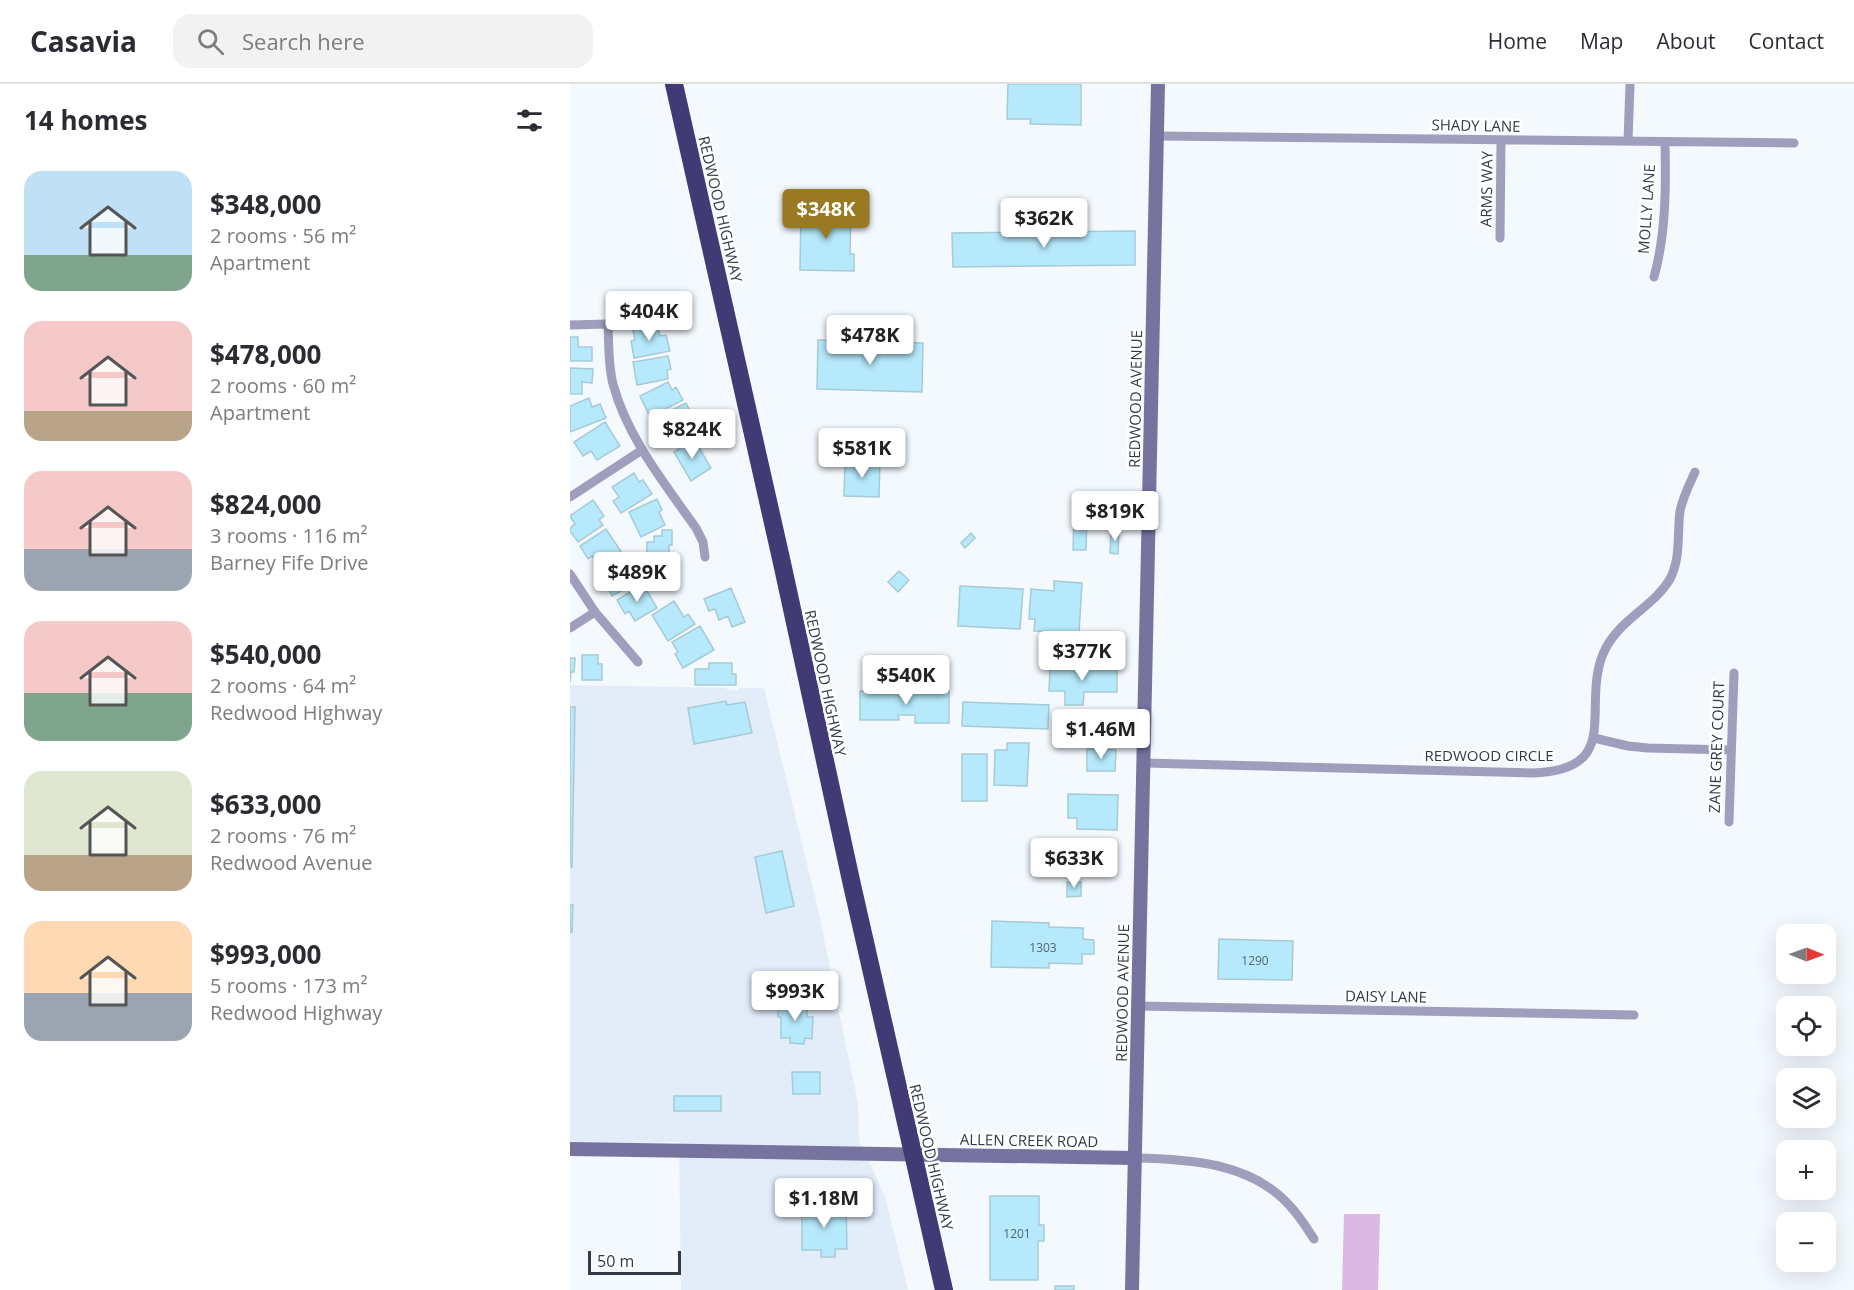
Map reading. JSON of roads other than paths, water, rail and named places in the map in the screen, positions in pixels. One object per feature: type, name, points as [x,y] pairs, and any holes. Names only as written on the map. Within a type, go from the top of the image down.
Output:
[{"type":"highway","name":"REDWOOD HIGHWAY","points":[[674,84],[944,1290]]},
{"type":"main road","name":"REDWOOD AVENUE","points":[[1132,1290],[1158,84]]},
{"type":"main road","name":"ALLEN CREEK ROAD","points":[[570,1149],[1134,1158]]},
{"type":"street","points":[[1628,141],[1630,84]]},
{"type":"street","name":"SHADY LANE","points":[[1157,136],[1794,143]]},
{"type":"street","name":"ARMS WAY","points":[[1500,238],[1501,141]]},
{"type":"street","name":"MOLLY LANE","points":[[1653,277],[1658,263],[1662,234],[1665,142]]},
{"type":"street","points":[[570,325],[608,324],[609,364],[620,403],[642,450],[696,528],[703,542],[705,557]]},
{"type":"street","points":[[570,497],[642,450]]},
{"type":"street","points":[[1695,472],[1680,511],[1676,564],[1670,578],[1663,589],[1609,640],[1602,656],[1597,687],[1594,738],[1648,748],[1731,750]]},
{"type":"street","points":[[570,574],[595,612],[638,662]]},
{"type":"street","points":[[570,628],[595,612]]},
{"type":"street","name":"ZANE GREY COURT","points":[[1729,822],[1734,673]]},
{"type":"street","name":"REDWOOD CIRCLE","points":[[1144,763],[1549,772],[1567,768],[1581,759],[1594,738]]},
{"type":"street","name":"DAISY LANE","points":[[1138,1006],[1634,1015]]},
{"type":"street","name":"ALLEN CREEK ROAD","points":[[1134,1158],[1183,1159],[1217,1165],[1262,1183],[1289,1204],[1314,1239]]}]
